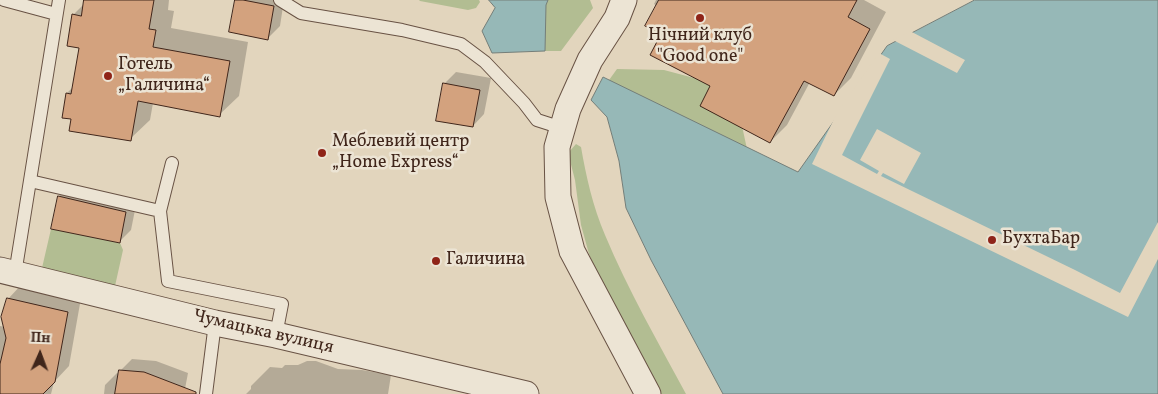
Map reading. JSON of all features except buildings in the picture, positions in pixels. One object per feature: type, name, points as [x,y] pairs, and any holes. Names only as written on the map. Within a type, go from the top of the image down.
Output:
[{"type":"street","points":[[624,0],[617,18],[590,60],[565,118],[557,147],[558,196],[572,251],[645,393]]},
{"type":"street","name":"Чумацька вулиця","points":[[7,272],[215,323],[276,335],[526,394]]},
{"type":"lane","points":[[4,0],[56,14]]},
{"type":"lane","points":[[7,272],[30,181],[59,0]]},
{"type":"lane","points":[[280,0],[301,13],[402,30],[461,44],[485,62],[524,103],[537,120],[565,118]]},
{"type":"lane","points":[[172,163],[160,211],[168,281],[282,304],[276,335]]},
{"type":"lane","points":[[30,181],[160,211]]},
{"type":"lane","points":[[206,394],[215,323]]},
{"type":"green space","points":[[419,0],[479,0],[480,2],[476,8],[468,10]]},
{"type":"green space","points":[[541,0],[590,0],[593,8],[561,51],[545,51],[536,37]]},
{"type":"green space","points":[[617,69],[664,70],[709,82],[742,126],[747,149],[604,87]]},
{"type":"green space","points":[[576,144],[581,147],[593,202],[623,276],[686,394],[659,394],[603,287],[589,254],[581,225],[575,180],[568,153]]},
{"type":"green space","points":[[51,229],[120,243],[123,250],[115,286],[42,268]]},
{"type":"water","points":[[489,0],[548,0],[546,5],[545,51],[492,53],[482,31],[495,8]]},
{"type":"water","points":[[975,0],[1158,0],[1158,394],[723,394],[651,260],[626,208],[619,161],[607,117],[591,100],[603,77],[798,172],[887,46]]},
{"type":"pier","points":[[910,31],[965,60],[957,73],[893,40]]},
{"type":"pier","name":"БухтаБар","points":[[879,53],[890,59],[842,155],[877,174],[879,171],[860,160],[877,129],[921,153],[904,184],[883,173],[881,176],[1120,293],[1158,222],[1158,259],[1128,317],[812,164],[838,111]]},
{"type":"place","name":"Нічний клуб \"Good one\"","points":[[700,18]]},
{"type":"place","name":"Готель „Галичина“","points":[[108,76]]},
{"type":"place","name":"Меблевий центр „Home Express“","points":[[322,153]]},
{"type":"place","name":"БухтаБар","points":[[992,240]]},
{"type":"place","name":"Галичина","points":[[436,261]]}]
